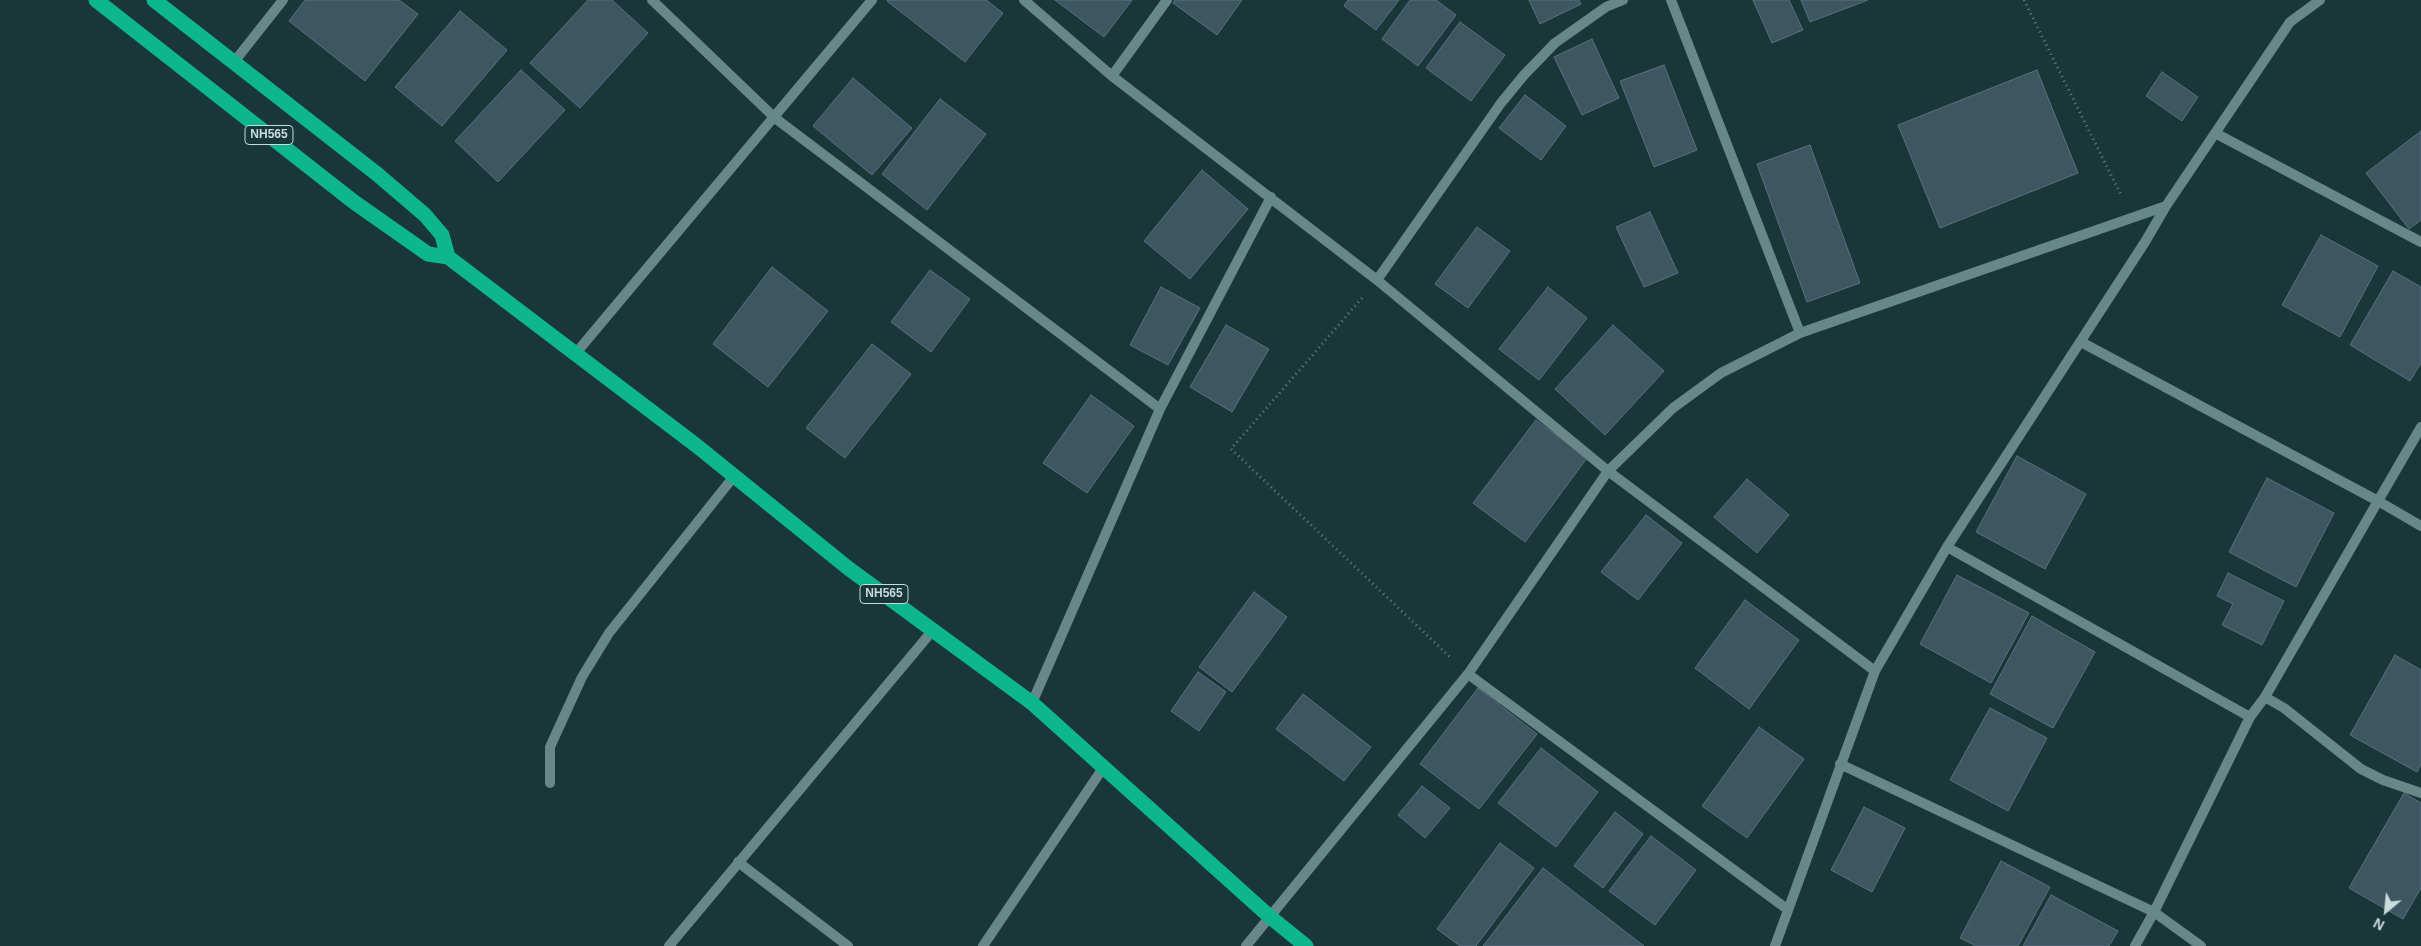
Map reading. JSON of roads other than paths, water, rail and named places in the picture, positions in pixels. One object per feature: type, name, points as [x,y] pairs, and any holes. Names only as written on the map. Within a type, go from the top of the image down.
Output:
[{"type":"highway","name":"NH565","points":[[96,0],[354,202],[428,254],[448,257],[735,475],[848,568],[1032,703],[1269,916],[1306,946]]},
{"type":"highway","name":"NH565","points":[[154,0],[377,174],[425,215],[442,235],[448,257]]},
{"type":"street","points":[[234,62],[283,0]]},
{"type":"street","points":[[652,0],[774,118],[1160,409]]},
{"type":"street","points":[[576,353],[872,0]]},
{"type":"street","points":[[1024,0],[1112,76],[1377,280],[1608,471],[1875,671]]},
{"type":"street","points":[[1112,76],[1167,0]]},
{"type":"street","points":[[1377,280],[1501,103],[1524,75],[1555,43],[1606,7],[1623,0]]},
{"type":"street","points":[[1672,0],[1800,333]]},
{"type":"street","points":[[1776,946],[1787,909],[1875,671],[1947,547],[2081,342],[2166,206],[2290,22],[2320,0]]},
{"type":"street","points":[[2215,133],[2421,242]]},
{"type":"street","points":[[1032,703],[1160,409],[1271,197]]},
{"type":"street","points":[[1246,946],[1468,674],[1608,471],[1673,408],[1721,373],[1800,333],[2166,206]]},
{"type":"street","points":[[2081,342],[2378,501],[2421,526]]},
{"type":"street","points":[[2135,946],[2154,912],[2250,717],[2265,697],[2421,427]]},
{"type":"street","points":[[550,783],[550,747],[582,677],[608,633],[735,475]]},
{"type":"street","points":[[1947,547],[2250,717]]},
{"type":"street","points":[[669,946],[933,630]]},
{"type":"street","points":[[1468,674],[1787,909]]},
{"type":"street","points":[[2265,697],[2284,708],[2361,768],[2384,780],[2421,793]]},
{"type":"street","points":[[1840,764],[2154,912],[2202,946]]},
{"type":"street","points":[[983,946],[1103,768]]},
{"type":"street","points":[[738,862],[848,946]]}]
